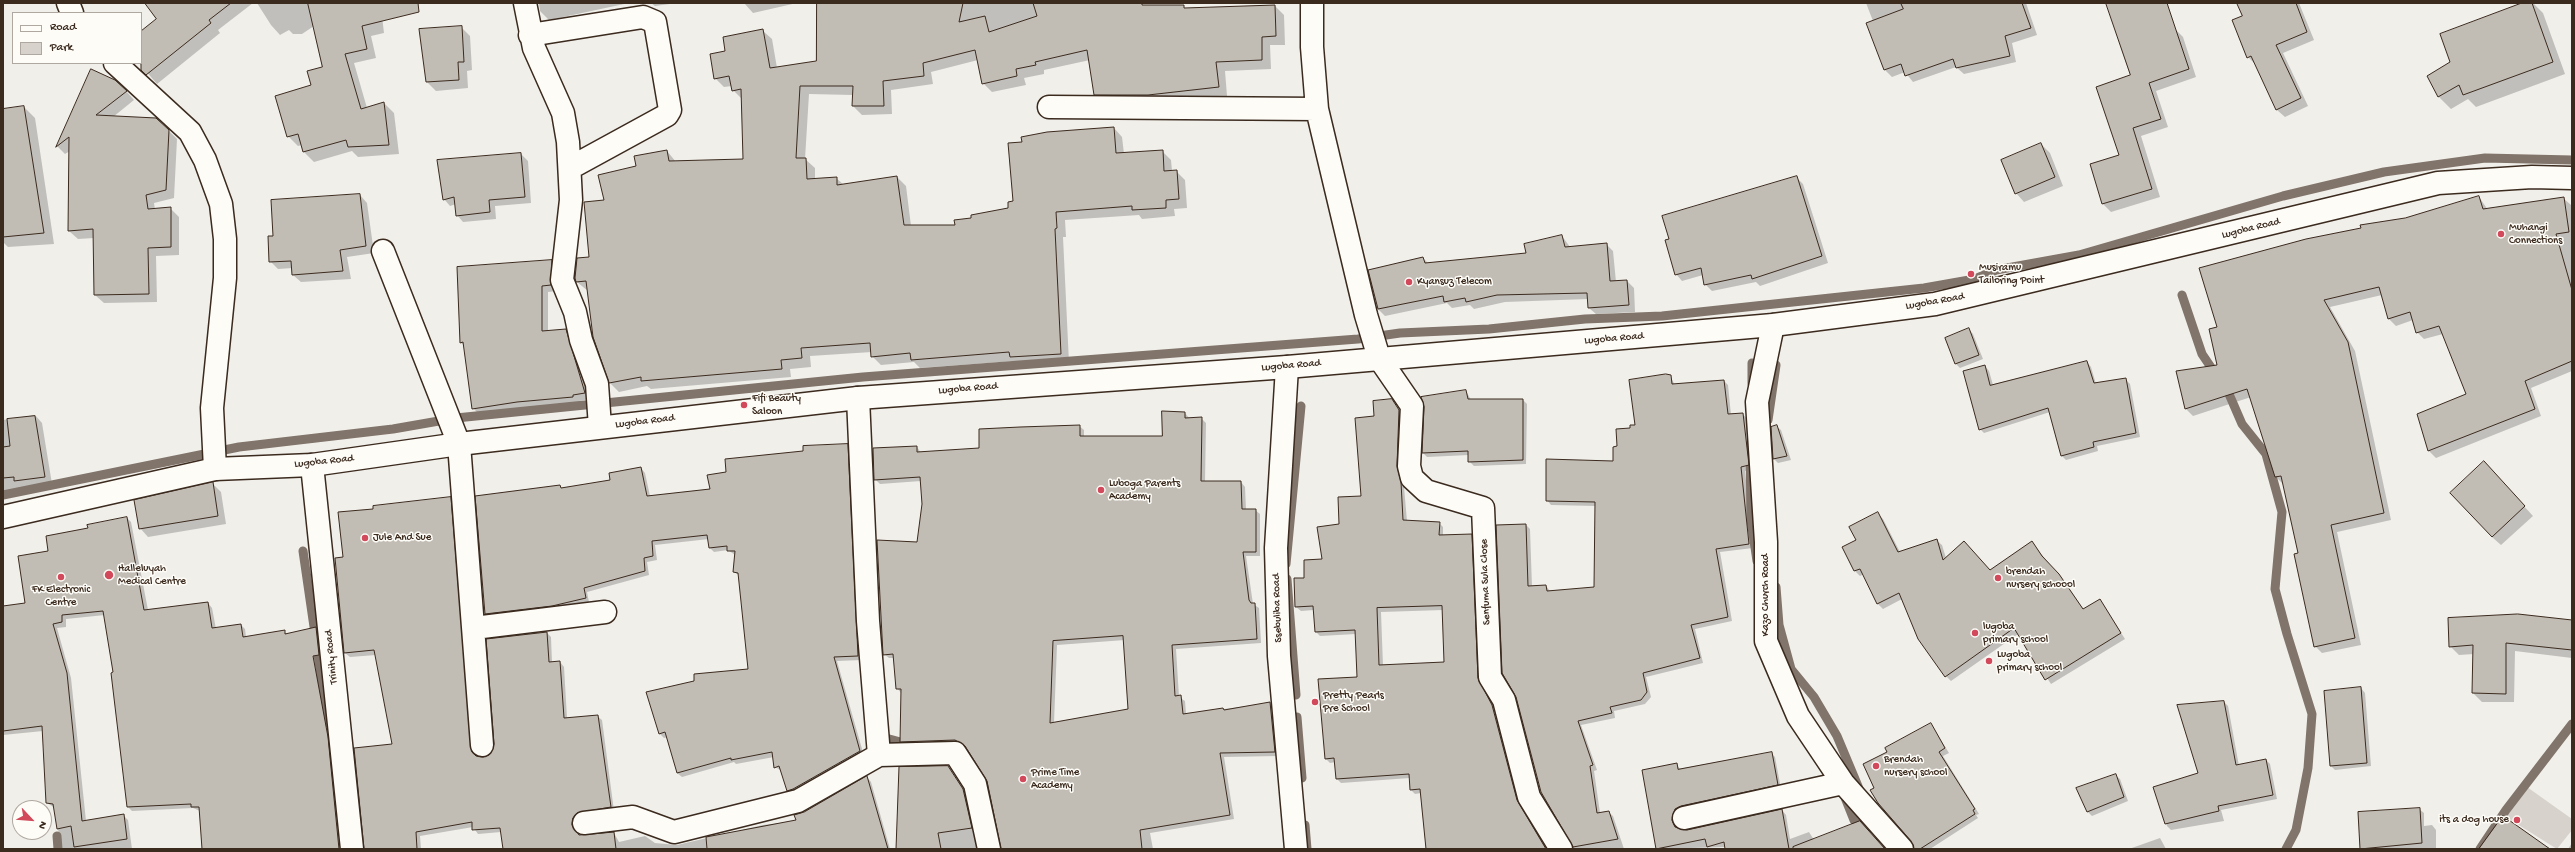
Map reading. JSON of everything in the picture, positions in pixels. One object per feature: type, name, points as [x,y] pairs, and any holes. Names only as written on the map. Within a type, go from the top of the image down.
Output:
[{"type":"street","points":[[525,3],[530,35],[563,113],[570,168],[571,200],[562,280],[575,312],[581,340],[597,384],[600,427]]},
{"type":"street","points":[[1312,3],[1312,47],[1317,109],[1366,315],[1379,358]]},
{"type":"street","points":[[530,35],[643,17],[655,22],[670,110],[667,115],[570,168]]},
{"type":"street","points":[[116,64],[190,132],[208,167],[221,204],[225,239],[225,278],[212,408],[216,469]]},
{"type":"street","points":[[1049,107],[1317,109]]},
{"type":"street","name":"Lugoba Road","points":[[3,517],[216,469],[312,465],[459,444],[858,398],[1287,367],[1773,325],[1935,304],[2438,183],[2532,178],[2572,178]]},
{"type":"street","points":[[383,251],[459,444],[482,745]]},
{"type":"street","name":"Kazo Church Road","points":[[1773,325],[1757,402],[1766,542],[1766,641],[1798,716],[1843,783],[1902,849]]},
{"type":"street","name":"Senfuma Sula Close","points":[[1379,358],[1412,406],[1409,466],[1412,478],[1426,491],[1483,508],[1490,677],[1502,692],[1529,797],[1561,849]]},
{"type":"street","name":"Ssebuliba Road","points":[[1287,367],[1276,548],[1279,656],[1296,849]]},
{"type":"street","points":[[858,398],[868,621],[878,755]]},
{"type":"street","name":"Trinity Road","points":[[312,465],[352,849]]},
{"type":"street","points":[[474,628],[605,612]]},
{"type":"street","points":[[584,823],[634,817],[674,840],[798,801],[878,755],[955,753],[975,784],[989,849]]},
{"type":"street","points":[[1684,818],[1843,783]]},
{"type":"green space","points":[[2527,787],[2572,819],[2572,830],[2557,849],[2506,817]]},
{"type":"building","points":[[145,3],[231,3],[209,20],[211,23],[146,75],[141,70],[142,30],[156,19]]},
{"type":"building","points":[[308,3],[418,3],[419,12],[362,26],[367,49],[345,54],[361,109],[384,102],[389,145],[348,147],[346,140],[303,152],[298,134],[287,137],[275,96],[311,85],[307,71],[322,67]]},
{"type":"building","points":[[817,3],[963,3],[959,22],[985,16],[989,32],[1037,16],[1033,3],[1142,3],[1142,5],[1184,5],[1184,8],[1275,5],[1276,36],[1262,37],[1262,60],[1216,62],[1219,87],[1148,95],[1094,95],[1087,50],[1035,62],[1036,65],[1016,69],[1017,76],[982,84],[975,50],[923,63],[924,76],[883,81],[884,106],[852,106],[853,86],[800,86],[796,158],[806,158],[807,179],[837,177],[837,185],[897,176],[904,225],[955,225],[954,220],[971,218],[971,215],[1008,208],[1008,202],[1013,201],[1008,143],[1022,142],[1021,137],[1047,132],[1114,127],[1116,153],[1163,150],[1164,171],[1177,170],[1179,199],[1166,200],[1166,208],[1132,210],[1132,206],[1056,212],[1057,228],[1055,229],[1061,354],[1010,357],[1009,352],[911,360],[910,353],[871,357],[870,343],[801,348],[802,358],[781,360],[782,369],[641,381],[641,377],[609,383],[593,337],[586,281],[576,282],[575,278],[577,258],[589,257],[584,202],[604,200],[598,175],[636,166],[634,156],[667,150],[669,161],[743,159],[741,89],[732,91],[729,76],[714,79],[710,54],[725,51],[723,37],[763,29],[770,68],[816,61]]},
{"type":"building","points":[[1901,3],[2022,3],[2031,28],[2005,36],[2010,56],[1956,68],[1953,59],[1905,76],[1901,64],[1884,70],[1866,23],[1903,9]]},
{"type":"building","points":[[2106,3],[2167,3],[2189,69],[2149,83],[2161,119],[2133,128],[2152,189],[2102,204],[2090,164],[2119,155],[2096,87],[2130,75]]},
{"type":"building","points":[[2237,3],[2296,3],[2307,32],[2276,45],[2301,98],[2276,110],[2251,56],[2247,58],[2232,20],[2242,16]]},
{"type":"building","points":[[2522,3],[2532,3],[2553,62],[2463,95],[2459,85],[2438,97],[2427,76],[2450,62],[2440,34]]},
{"type":"building","points":[[462,26],[464,62],[458,62],[459,80],[426,82],[419,29]]},
{"type":"building","points":[[91,69],[115,80],[127,91],[96,115],[156,118],[169,130],[166,190],[146,195],[148,209],[171,207],[171,247],[148,248],[149,294],[94,295],[93,229],[68,231],[69,137],[56,147]]},
{"type":"building","points":[[24,106],[44,233],[3,237],[3,109]]},
{"type":"building","points":[[2041,143],[2055,177],[2015,194],[2001,160]]},
{"type":"building","points":[[521,153],[525,197],[489,200],[490,212],[456,216],[454,197],[443,200],[437,160]]},
{"type":"building","points":[[1797,176],[1822,256],[1752,279],[1751,275],[1704,285],[1701,268],[1675,275],[1665,240],[1669,239],[1662,216]]},
{"type":"building","points":[[360,194],[366,246],[340,250],[343,271],[292,275],[291,261],[269,262],[268,236],[273,236],[271,200]]},
{"type":"building","points":[[2479,196],[2483,209],[2564,197],[2569,232],[2556,234],[2572,290],[2572,361],[2525,381],[2535,409],[2428,451],[2417,414],[2466,394],[2439,326],[2416,333],[2410,312],[2388,319],[2379,287],[2324,300],[2348,342],[2384,513],[2331,525],[2355,638],[2314,647],[2294,554],[2298,553],[2281,476],[2275,477],[2247,389],[2185,409],[2176,371],[2217,365],[2209,329],[2217,327],[2199,268],[2306,239],[2361,228],[2360,225],[2405,218]]},
{"type":"building","points":[[1562,235],[1565,247],[1607,243],[1610,281],[1627,280],[1629,305],[1588,308],[1587,293],[1497,295],[1466,302],[1465,298],[1444,302],[1443,296],[1378,309],[1368,270],[1423,257],[1425,263],[1526,253],[1524,244]]},
{"type":"building","points":[[552,260],[551,285],[542,286],[542,331],[566,329],[585,393],[573,395],[573,397],[517,402],[472,409],[463,342],[460,343],[457,267]]},
{"type":"building","points":[[1969,328],[1979,355],[1955,364],[1945,338]]},
{"type":"building","points":[[2087,361],[2094,383],[2126,378],[2136,433],[2093,442],[2094,447],[2061,456],[2048,408],[1979,430],[1963,371],[1985,365],[1990,385]]},
{"type":"building","points":[[1666,374],[1671,375],[1672,384],[1724,380],[1728,414],[1743,413],[1749,465],[1741,467],[1749,544],[1716,549],[1728,617],[1691,625],[1700,658],[1643,673],[1647,692],[1641,700],[1610,707],[1612,713],[1578,721],[1593,765],[1590,766],[1597,813],[1609,811],[1618,839],[1573,847],[1541,792],[1516,697],[1502,673],[1496,525],[1526,524],[1528,586],[1546,585],[1547,591],[1594,587],[1595,502],[1546,501],[1546,459],[1613,461],[1613,447],[1617,446],[1616,429],[1630,428],[1630,425],[1635,425],[1629,380]]},
{"type":"building","points":[[1466,390],[1468,399],[1523,399],[1523,460],[1468,462],[1468,451],[1422,453],[1424,407],[1421,397]]},
{"type":"building","points":[[1392,399],[1399,410],[1397,466],[1401,482],[1403,520],[1440,522],[1439,535],[1472,534],[1478,678],[1492,705],[1517,800],[1546,849],[1426,849],[1420,789],[1410,790],[1409,774],[1336,779],[1334,758],[1325,759],[1318,679],[1357,677],[1355,630],[1315,632],[1313,606],[1295,607],[1294,578],[1304,578],[1304,560],[1322,559],[1317,527],[1339,524],[1338,497],[1361,496],[1355,418],[1374,416],[1373,401]],"holes":[[[1442,606],[1444,662],[1379,665],[1377,608]]]},
{"type":"building","points":[[1162,411],[1185,412],[1185,418],[1202,417],[1201,481],[1241,481],[1242,509],[1256,509],[1256,552],[1243,552],[1249,600],[1251,603],[1255,603],[1257,639],[1172,645],[1175,696],[1181,695],[1183,714],[1223,708],[1224,710],[1270,702],[1275,752],[1220,753],[1230,815],[1140,830],[1142,849],[1001,849],[987,781],[965,746],[955,740],[900,742],[901,689],[896,689],[893,654],[883,655],[877,540],[917,542],[922,504],[920,477],[874,480],[873,448],[917,446],[917,452],[979,448],[979,429],[1020,427],[1080,425],[1080,436],[1162,436]],"holes":[[[1123,636],[1128,709],[1050,723],[1053,641]]]},
{"type":"building","points":[[35,416],[45,477],[14,481],[14,477],[3,478],[3,447],[10,446],[7,419]]},
{"type":"building","points":[[1777,425],[1787,456],[1773,459],[1771,427]]},
{"type":"building","points":[[848,444],[858,656],[834,657],[860,751],[793,789],[787,791],[779,766],[774,768],[772,752],[731,760],[731,758],[677,773],[665,732],[659,734],[646,692],[694,681],[694,674],[748,669],[738,573],[733,572],[735,551],[727,551],[727,546],[709,548],[707,535],[652,541],[653,556],[644,558],[645,571],[584,588],[586,598],[552,606],[485,614],[475,496],[560,485],[561,488],[610,480],[609,473],[641,467],[647,496],[710,489],[707,475],[726,472],[725,459],[803,451],[803,446]]},
{"type":"building","points":[[2484,461],[2525,506],[2492,537],[2450,493]]},
{"type":"building","points":[[213,482],[218,516],[139,529],[134,500]]},
{"type":"building","points":[[451,497],[472,752],[476,756],[483,757],[489,755],[494,744],[486,639],[547,632],[549,662],[560,661],[564,718],[598,715],[611,807],[577,813],[573,818],[572,825],[579,835],[614,832],[616,849],[503,849],[500,828],[472,830],[472,822],[416,832],[417,849],[364,849],[354,748],[392,744],[374,650],[344,653],[335,558],[343,557],[338,512],[373,509],[373,506]]},
{"type":"building","points":[[1878,512],[1898,552],[1937,539],[1943,560],[1964,541],[1990,570],[2032,541],[2042,556],[2059,574],[2083,609],[2100,599],[2121,633],[2045,680],[2014,628],[1945,677],[1918,639],[1899,593],[1877,604],[1860,569],[1854,571],[1842,547],[1856,540],[1849,527]]},
{"type":"building","points":[[127,517],[144,610],[208,602],[212,628],[241,624],[243,637],[285,630],[285,634],[316,627],[319,655],[313,656],[328,737],[339,849],[202,849],[199,807],[191,807],[191,804],[127,807],[111,673],[113,672],[103,611],[62,615],[62,622],[53,624],[67,673],[82,821],[124,814],[127,839],[74,847],[71,826],[57,829],[52,800],[46,800],[42,726],[3,731],[3,606],[25,603],[18,556],[48,551],[46,536],[88,528],[87,525]]},
{"type":"building","points":[[2518,614],[2572,620],[2572,650],[2506,643],[2506,694],[2472,693],[2473,645],[2449,647],[2448,618]]},
{"type":"building","points":[[2361,687],[2367,763],[2330,766],[2324,691]]},
{"type":"building","points":[[2224,701],[2236,765],[2266,759],[2273,795],[2218,806],[2219,811],[2165,824],[2153,787],[2198,773],[2177,705]]},
{"type":"building","points":[[1931,723],[1945,748],[1939,752],[1975,809],[1973,810],[1975,814],[1920,849],[1914,849],[1911,841],[1878,803],[1870,790],[1874,788],[1863,764],[1887,752],[1885,748]]},
{"type":"building","points":[[1772,752],[1778,785],[1681,806],[1675,809],[1672,820],[1675,827],[1687,830],[1782,809],[1789,849],[1725,849],[1724,842],[1707,847],[1705,839],[1656,849],[1642,770],[1677,763],[1678,769]]},
{"type":"building","points":[[948,766],[963,789],[972,828],[938,833],[941,849],[896,849],[899,767]]},
{"type":"building","points":[[2116,774],[2124,797],[2087,812],[2076,788]]},
{"type":"building","points":[[867,776],[888,849],[707,849],[706,837],[796,820],[794,815],[804,812]]},
{"type":"building","points":[[2420,808],[2422,843],[2360,849],[2358,812]]},
{"type":"building","points":[[2503,816],[2516,825],[2550,849],[2479,849]]},
{"type":"building","points":[[1860,821],[1885,849],[1793,849],[1793,847]]},
{"type":"waterway","points":[[3,495],[239,447],[393,429],[456,418],[863,377],[1358,339],[1400,333],[1489,329],[1585,319],[1662,316],[1924,288],[1975,279],[1996,270],[2079,255],[2283,196],[2384,172],[2485,158],[2572,160]]},
{"type":"waterway","points":[[2182,295],[2202,354],[2229,394],[2242,424],[2266,454],[2282,512],[2275,589],[2287,634],[2312,714],[2308,768],[2296,830],[2286,849]]},
{"type":"waterway","points":[[1752,363],[1752,384]]},
{"type":"waterway","points":[[1768,420],[1776,365]]},
{"type":"waterway","points":[[1286,564],[1301,406]]},
{"type":"waterway","points":[[1750,444],[1751,520],[1757,561]]},
{"type":"waterway","points":[[303,551],[328,723]]},
{"type":"waterway","points":[[1287,579],[1296,695]]},
{"type":"waterway","points":[[1776,587],[1779,625],[1791,669],[1814,697],[1837,736],[1860,791]]},
{"type":"waterway","points":[[1297,717],[1302,778]]},
{"type":"waterway","points":[[2480,849],[2506,810],[2572,724]]},
{"type":"waterway","points":[[882,732],[882,737],[919,747]]},
{"type":"waterway","points":[[1844,795],[1854,820],[1864,832]]},
{"type":"waterway","points":[[1305,825],[1307,849]]},
{"type":"waterway","points":[[57,836],[58,849]]},
{"type":"place","name":"Muhangi Connections","points":[[2501,234]]},
{"type":"place","name":"Musiramu Tailoring Point","points":[[1971,274]]},
{"type":"place","name":"Kyansuz Telecom","points":[[1409,282]]},
{"type":"place","name":"Fifi Beauty Saloon","points":[[744,405]]},
{"type":"place","name":"Luboga Parents Academy","points":[[1101,490]]},
{"type":"place","name":"Jule And Sue","points":[[365,538]]},
{"type":"place","name":"Halleluyah Medical Centre","points":[[109,575]]},
{"type":"place","name":"FK Electronic Centre","points":[[61,577]]},
{"type":"place","name":"brendah nursery schoool","points":[[1998,578]]},
{"type":"place","name":"lugoba primary school","points":[[1975,633]]},
{"type":"place","name":"Lugoba primary school","points":[[1989,661]]},
{"type":"place","name":"Pretty Pearls Pre School","points":[[1315,702]]},
{"type":"place","name":"Brendah nursery school","points":[[1876,766]]},
{"type":"place","name":"Prime Time Academy","points":[[1023,779]]},
{"type":"place","name":"its a dog house","points":[[2517,820]]}]
